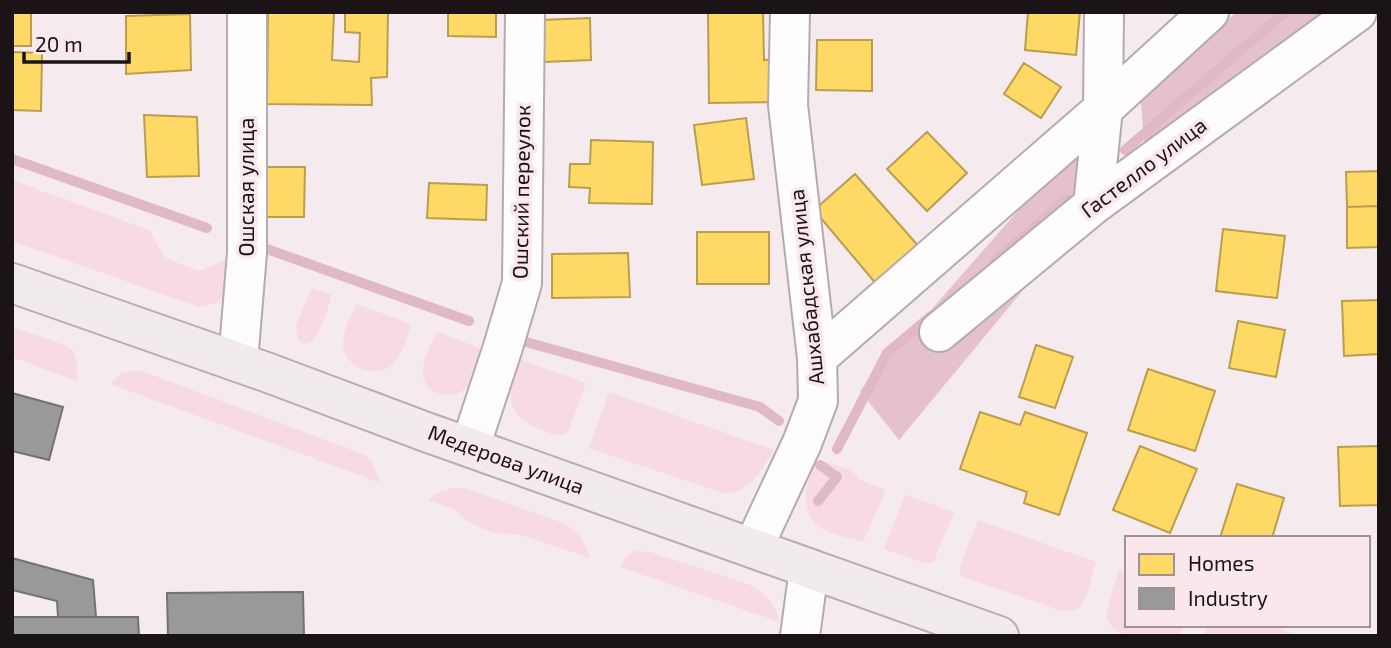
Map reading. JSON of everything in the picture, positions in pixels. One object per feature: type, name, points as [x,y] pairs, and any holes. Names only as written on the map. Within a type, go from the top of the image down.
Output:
[{"type":"main road","name":"Медерова улица","points":[[12,283],[999,636]]},
{"type":"street","name":"Ошская улица","points":[[238,362],[247,253],[247,12]]},
{"type":"street","name":"Ошский переулок","points":[[470,447],[522,283],[525,12]]},
{"type":"street","name":"Ашхабадская улица","points":[[753,548],[802,443],[818,401],[817,358],[788,105],[790,12]]},
{"type":"street","points":[[1093,205],[1103,109],[1104,12]]},
{"type":"street","points":[[817,358],[1103,109],[1209,12]]},
{"type":"street","name":"Гастелло улица","points":[[939,332],[1093,205],[1357,12]]},
{"type":"street","points":[[800,636],[809,569]]},
{"type":"shaded area","points":[[1237,12],[1337,12],[1146,167],[1140,91]]},
{"type":"shaded area","points":[[1080,140],[1081,220],[899,440],[860,391]]},
{"type":"shaded area","points":[[12,180],[149,230],[165,258],[199,271],[229,259],[226,292],[218,302],[199,307],[12,241]]},
{"type":"shaded area","points":[[312,288],[332,295],[316,336],[306,344],[298,340],[296,325]]},
{"type":"shaded area","points":[[356,304],[411,324],[400,355],[386,369],[363,369],[355,366],[345,354],[344,336]]},
{"type":"shaded area","points":[[12,327],[68,346],[76,358],[77,381],[12,357]]},
{"type":"shaded area","points":[[437,332],[483,349],[472,381],[465,389],[451,395],[436,393],[430,389],[423,376],[425,359]]},
{"type":"shaded area","points":[[518,359],[586,383],[565,434],[549,433],[530,424],[515,410],[511,393]]},
{"type":"shaded area","points":[[142,371],[365,455],[372,462],[381,483],[110,384],[121,373]]},
{"type":"shaded area","points":[[609,392],[774,450],[754,480],[741,490],[723,493],[589,448]]},
{"type":"shaded area","points":[[819,460],[851,470],[860,480],[886,490],[863,542],[826,530],[812,519],[806,492],[811,474]]},
{"type":"shaded area","points":[[465,488],[563,523],[581,538],[590,558],[522,535],[496,533],[480,528],[456,510],[428,500],[440,492]]},
{"type":"shaded area","points":[[905,495],[954,512],[934,561],[929,563],[884,549]]},
{"type":"shaded area","points":[[978,520],[1096,562],[1082,604],[1076,609],[1062,611],[963,577],[960,566]]},
{"type":"shaded area","points":[[634,551],[650,552],[748,584],[769,599],[779,622],[620,567],[626,556]]},
{"type":"shaded area","points":[[1119,570],[1125,572],[1125,627],[1182,627],[1179,636],[1136,636],[1115,630],[1109,623],[1109,603]]},
{"type":"shaded area","points":[[1206,627],[1275,627],[1299,636],[1204,636]]},
{"type":"building: Homes","points":[[12,12],[31,12],[31,46],[12,46]]},
{"type":"building: Homes","points":[[268,12],[334,13],[332,60],[359,62],[360,33],[345,32],[345,12],[388,12],[387,77],[371,78],[372,105],[267,104]]},
{"type":"building: Homes","points":[[448,12],[496,12],[496,37],[448,36]]},
{"type":"building: Homes","points":[[708,12],[763,12],[764,60],[781,59],[782,102],[709,103]]},
{"type":"building: Homes","points":[[1028,12],[1080,12],[1076,55],[1025,50]]},
{"type":"building: Homes","points":[[190,14],[191,70],[126,74],[126,16]]},
{"type":"building: Homes","points":[[590,18],[591,60],[544,62],[542,20]]},
{"type":"building: Homes","points":[[817,40],[872,40],[872,91],[816,90]]},
{"type":"building: Homes","points":[[12,52],[42,53],[41,111],[12,110]]},
{"type":"building: Homes","points":[[1024,63],[1061,87],[1041,118],[1004,94]]},
{"type":"building: Homes","points":[[144,115],[197,117],[199,176],[147,177]]},
{"type":"building: Homes","points":[[746,118],[754,179],[702,185],[694,125]]},
{"type":"building: Homes","points":[[927,132],[967,173],[927,211],[887,169]]},
{"type":"building: Homes","points":[[591,140],[653,142],[652,204],[589,203],[590,188],[569,187],[570,164],[590,164]]},
{"type":"building: Homes","points":[[266,167],[305,167],[304,217],[264,217]]},
{"type":"building: Homes","points":[[1379,171],[1379,206],[1347,207],[1346,172]]},
{"type":"building: Homes","points":[[855,174],[921,249],[878,286],[814,210]]},
{"type":"building: Homes","points":[[429,183],[487,185],[486,220],[427,218]]},
{"type":"building: Homes","points":[[1379,206],[1379,247],[1347,248],[1347,207]]},
{"type":"building: Homes","points":[[1223,229],[1285,236],[1277,298],[1216,291]]},
{"type":"building: Homes","points":[[697,232],[769,232],[769,284],[697,284]]},
{"type":"building: Homes","points":[[628,253],[630,297],[552,298],[552,254]]},
{"type":"building: Homes","points":[[1379,300],[1379,354],[1344,356],[1342,301]]},
{"type":"building: Homes","points":[[1238,321],[1285,330],[1276,377],[1229,368]]},
{"type":"building: Homes","points":[[1036,345],[1073,357],[1055,408],[1019,397]]},
{"type":"building: Homes","points":[[1148,369],[1215,391],[1195,451],[1128,430]]},
{"type":"building: Homes","points":[[980,412],[1020,425],[1025,412],[1087,433],[1059,515],[1024,503],[1027,492],[960,469]]},
{"type":"building: Homes","points":[[1140,446],[1197,469],[1170,533],[1113,510]]},
{"type":"building: Homes","points":[[1379,446],[1379,505],[1340,506],[1338,447]]},
{"type":"building: Homes","points":[[1237,484],[1284,498],[1273,536],[1221,536]]},
{"type":"building: Industry","points":[[12,393],[63,407],[49,460],[12,451]]},
{"type":"building: Industry","points":[[12,558],[93,580],[96,617],[58,617],[57,601],[12,590]]},
{"type":"building: Industry","points":[[303,592],[304,636],[168,636],[167,593]]},
{"type":"building: Industry","points":[[12,617],[138,617],[139,636],[12,636]]},
{"type":"waterway","points":[[1125,150],[1285,12]]},
{"type":"waterway","points":[[12,159],[207,228]]},
{"type":"waterway","points":[[994,262],[1067,199]]},
{"type":"waterway","points":[[264,248],[469,321]]},
{"type":"waterway","points":[[837,449],[887,353],[931,316]]},
{"type":"waterway","points":[[526,342],[760,407],[779,421]]},
{"type":"waterway","points":[[818,501],[837,477],[820,465]]}]
